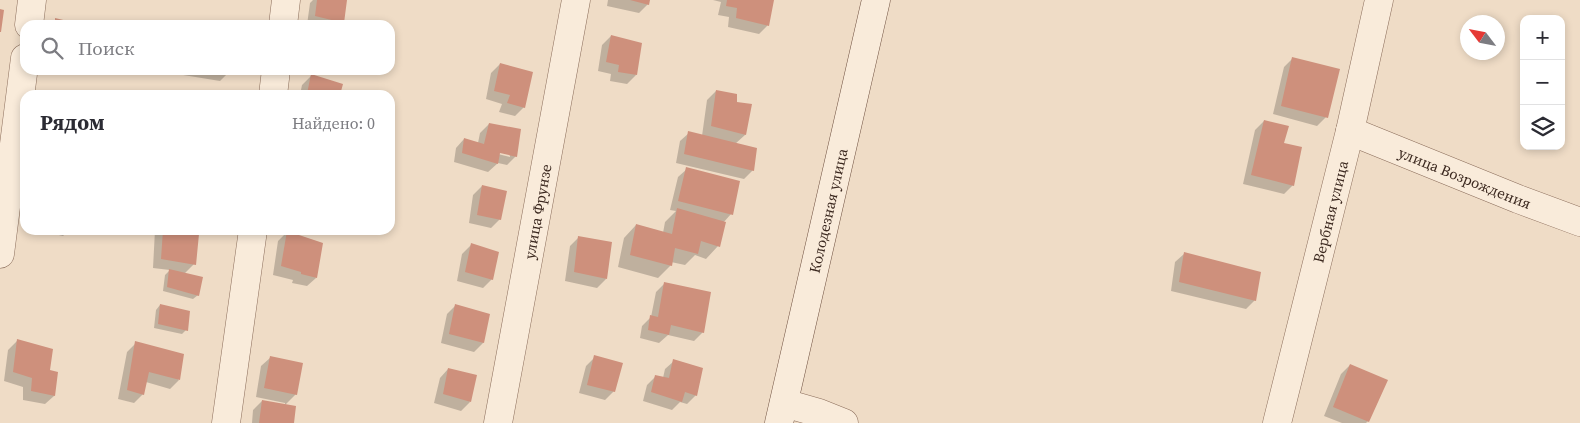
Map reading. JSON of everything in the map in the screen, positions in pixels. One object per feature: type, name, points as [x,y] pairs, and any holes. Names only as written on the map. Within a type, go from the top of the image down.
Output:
[{"type":"street","points":[[30,20],[32,0]]},
{"type":"street","points":[[283,20],[286,0]]},
{"type":"street","name":"улица Фрунзе","points":[[498,423],[576,0]]},
{"type":"street","name":"Колодезная улица","points":[[781,413],[876,0]]},
{"type":"street","name":"Вербная улица","points":[[1277,423],[1285,399],[1350,131],[1379,0]]},
{"type":"street","points":[[21,90],[23,75]]},
{"type":"street","points":[[274,90],[275,75]]},
{"type":"street","points":[[0,254],[20,97]]},
{"type":"street","name":"улица Возрождения","points":[[1350,131],[1580,222]]},
{"type":"street","points":[[226,423],[252,235]]},
{"type":"street","points":[[781,413],[819,413],[844,423]]},
{"type":"building","points":[[317,0],[347,0],[344,20],[332,20],[315,16]]},
{"type":"building","points":[[630,0],[650,0],[649,5]]},
{"type":"building","points":[[727,0],[774,0],[769,26],[736,18],[737,8],[726,6]]},
{"type":"building","points":[[0,9],[4,10],[1,32],[0,32]]},
{"type":"building","points":[[611,35],[642,43],[637,75],[618,72],[619,65],[606,62]]},
{"type":"building","points":[[1292,57],[1340,69],[1328,118],[1281,106]]},
{"type":"building","points":[[500,63],[533,72],[525,108],[507,103],[510,95],[494,91]]},
{"type":"building","points":[[311,75],[343,84],[341,90],[308,90]]},
{"type":"building","points":[[716,90],[737,94],[737,102],[752,104],[746,135],[711,126]]},
{"type":"building","points":[[1264,120],[1289,126],[1284,143],[1302,147],[1294,186],[1251,175]]},
{"type":"building","points":[[489,123],[521,129],[517,157],[500,153],[498,164],[462,153],[464,138],[484,144]]},
{"type":"building","points":[[688,131],[757,148],[754,171],[684,154]]},
{"type":"building","points":[[686,167],[740,181],[733,215],[678,201]]},
{"type":"building","points":[[482,185],[507,191],[501,220],[477,215]]},
{"type":"building","points":[[677,208],[726,222],[720,247],[701,241],[698,254],[675,248],[672,266],[630,255],[636,224],[672,234]]},
{"type":"building","points":[[163,235],[199,235],[196,265],[161,259]]},
{"type":"building","points":[[286,235],[299,235],[323,243],[317,278],[281,266]]},
{"type":"building","points":[[578,236],[612,242],[607,279],[574,272]]},
{"type":"building","points":[[471,243],[499,252],[493,280],[465,272]]},
{"type":"building","points":[[1184,252],[1261,272],[1256,301],[1179,282]]},
{"type":"building","points":[[169,269],[203,277],[199,296],[167,287]]},
{"type":"building","points":[[664,282],[711,292],[704,333],[671,325],[669,335],[648,330],[650,315],[658,317]]},
{"type":"building","points":[[160,304],[190,311],[188,331],[158,324]]},
{"type":"building","points":[[455,304],[490,314],[484,343],[449,334]]},
{"type":"building","points":[[17,339],[53,349],[50,370],[58,372],[55,396],[31,391],[32,378],[13,372]]},
{"type":"building","points":[[135,341],[184,354],[180,380],[149,372],[144,395],[127,390]]},
{"type":"building","points":[[594,355],[623,363],[615,392],[587,385]]},
{"type":"building","points":[[270,356],[303,363],[297,395],[264,388]]},
{"type":"building","points":[[673,359],[703,368],[697,396],[685,392],[682,402],[651,392],[655,375],[669,378]]},
{"type":"building","points":[[1350,364],[1388,380],[1369,422],[1333,407]]},
{"type":"building","points":[[448,368],[477,375],[471,402],[443,394]]},
{"type":"building","points":[[262,400],[296,406],[294,423],[259,423]]}]
